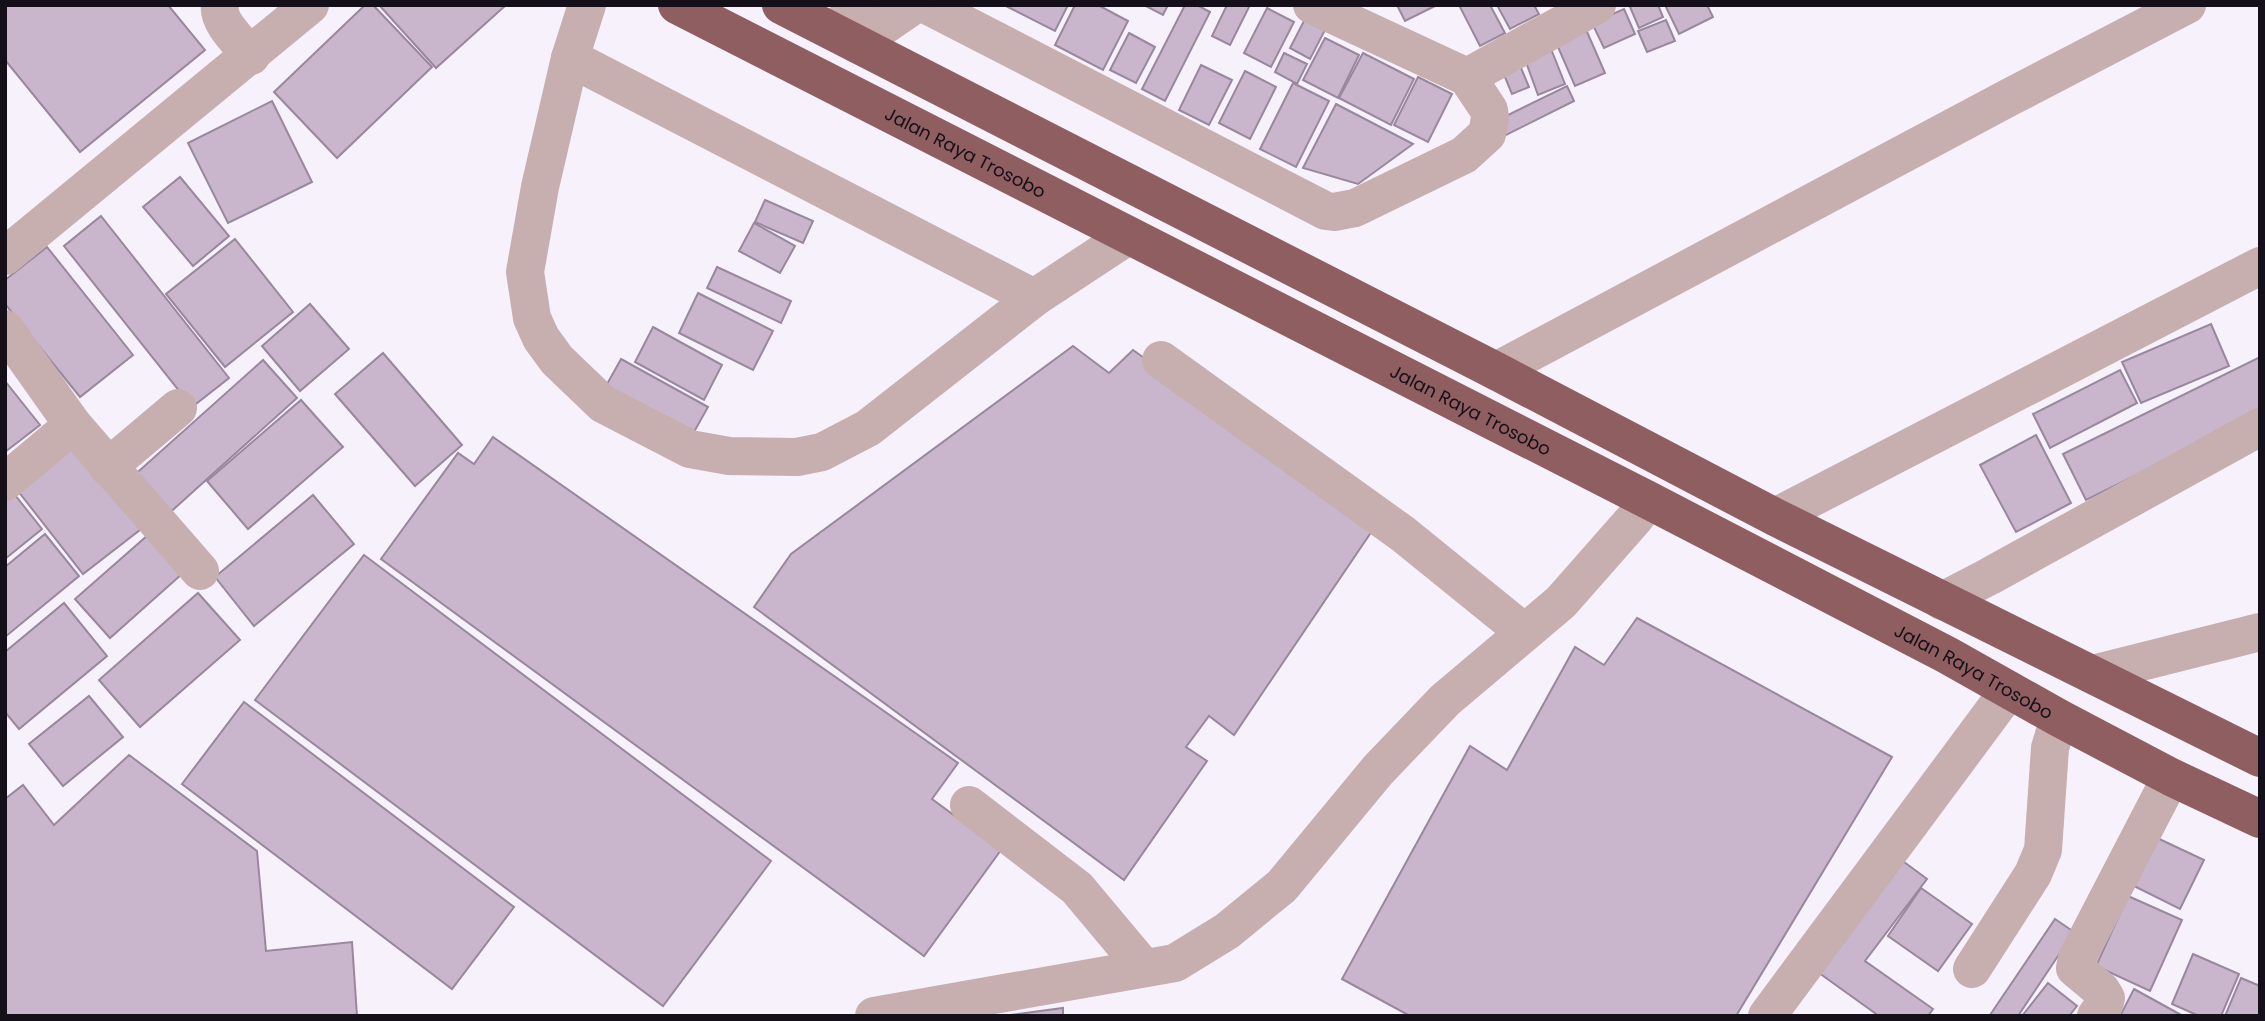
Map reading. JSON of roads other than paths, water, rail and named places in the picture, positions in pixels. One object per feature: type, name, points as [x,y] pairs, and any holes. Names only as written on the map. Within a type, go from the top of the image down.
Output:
[{"type":"highway","name":"Jalan Raya Trosobo","points":[[677,5],[1648,500],[1947,655],[2171,777],[2260,818]]},
{"type":"highway","points":[[781,5],[1775,517],[2260,758]]},
{"type":"street","points":[[220,5],[219,13],[223,21],[251,56]]},
{"type":"street","points":[[5,256],[310,5]]},
{"type":"street","points":[[587,5],[570,58],[540,187],[525,272],[532,318],[541,338],[557,360],[603,404],[690,449],[729,456],[797,457],[822,452],[868,428],[1034,298],[1128,236]]},
{"type":"street","points":[[844,37],[863,5]]},
{"type":"street","points":[[844,37],[914,5]]},
{"type":"street","points":[[926,5],[1317,208],[1334,212],[1354,208],[1464,155],[1483,139],[1489,127],[1489,110],[1468,77],[1312,5]]},
{"type":"street","points":[[1468,77],[1597,5]]},
{"type":"street","points":[[1496,371],[1983,110],[2187,5]]},
{"type":"street","points":[[570,58],[1034,298]]},
{"type":"street","points":[[1775,517],[2260,266]]},
{"type":"street","points":[[5,329],[73,425],[200,571]]},
{"type":"street","points":[[1161,360],[1403,534],[1524,632]]},
{"type":"street","points":[[108,467],[178,408]]},
{"type":"street","points":[[5,482],[73,425]]},
{"type":"street","points":[[1942,601],[2260,427]]},
{"type":"street","points":[[874,1016],[1175,963],[1227,931],[1282,886],[1378,770],[1445,700],[1561,602],[1648,500]]},
{"type":"street","points":[[2093,674],[2260,632]]},
{"type":"street","points":[[1767,1016],[2009,690]]},
{"type":"street","points":[[1972,969],[2033,874],[2043,850],[2050,748],[2059,718]]},
{"type":"street","points":[[2096,1016],[2106,998],[2101,990],[2077,971],[2077,958],[2171,777]]},
{"type":"street","points":[[969,805],[1077,888],[1144,968]]}]
